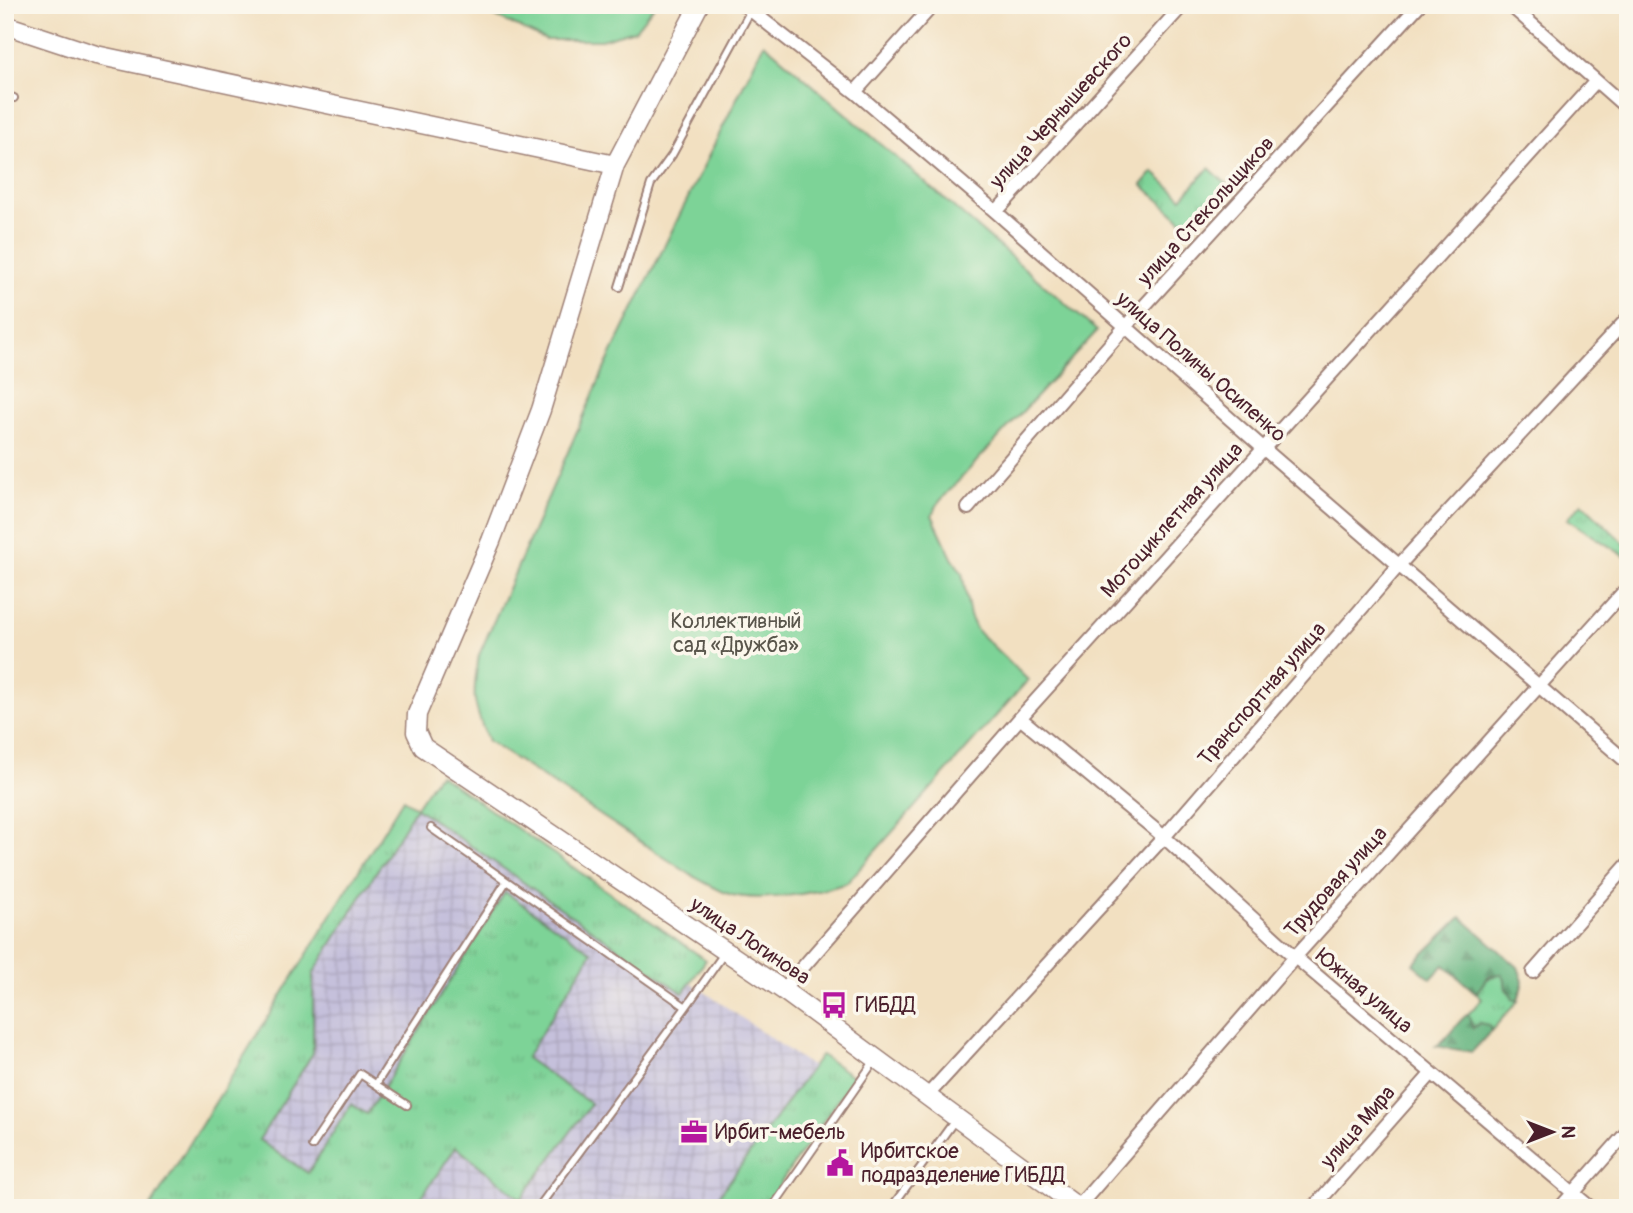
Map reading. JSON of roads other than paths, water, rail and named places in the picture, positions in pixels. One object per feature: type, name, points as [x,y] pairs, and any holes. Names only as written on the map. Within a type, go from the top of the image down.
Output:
[{"type":"street","points":[[5,25],[96,55],[615,165],[699,5]]},
{"type":"street","points":[[855,92],[933,5]]},
{"type":"street","name":"улица Чернышевского","points":[[996,212],[1182,5]]},
{"type":"street","name":"улица Стекольщиков","points":[[968,508],[1125,327],[1419,5]]},
{"type":"street","points":[[1510,5],[1628,109]]},
{"type":"street","name":"улица Полины Осипенко","points":[[750,7],[996,212],[1628,763]]},
{"type":"street","name":"Мотоциклетная улица","points":[[783,990],[1020,718],[1596,81]]},
{"type":"street","name":"улица Логинова","points":[[615,165],[541,410],[491,541],[417,714],[416,732],[423,747],[783,990],[1078,1207]]},
{"type":"street","name":"Транспортная улица","points":[[926,1097],[1164,837],[1400,564],[1628,318]]},
{"type":"street","name":"Трудовая улица","points":[[1078,1207],[1295,957],[1628,587]]},
{"type":"street","name":"Южная улица","points":[[1020,718],[1164,837],[1295,957],[1591,1208]]},
{"type":"street","points":[[1533,972],[1628,864]]},
{"type":"street","name":"улица Мира","points":[[1313,1208],[1432,1073]]},
{"type":"street","points":[[1560,1208],[1628,1130]]},
{"type":"lane","points":[[619,286],[651,184],[672,155],[750,7]]},
{"type":"lane","points":[[5,94],[14,98]]},
{"type":"lane","points":[[431,828],[686,1007]]},
{"type":"lane","points":[[376,1084],[506,882]]},
{"type":"lane","points":[[538,1208],[725,951]]},
{"type":"lane","points":[[772,1208],[876,1058]]},
{"type":"lane","points":[[312,1146],[360,1074],[407,1105]]},
{"type":"lane","points":[[891,1208],[956,1118]]},
{"type":"place","name":"ГИБДД","points":[[834,1005]]},
{"type":"place","name":"Ирбит-мебель","points":[[694,1132]]},
{"type":"place","name":"Ирбитское подразделение ГИБДД","points":[[840,1163]]},
{"type":"park label","name":"Коллективный сад «Дружба»","points":[[736,633]]}]
